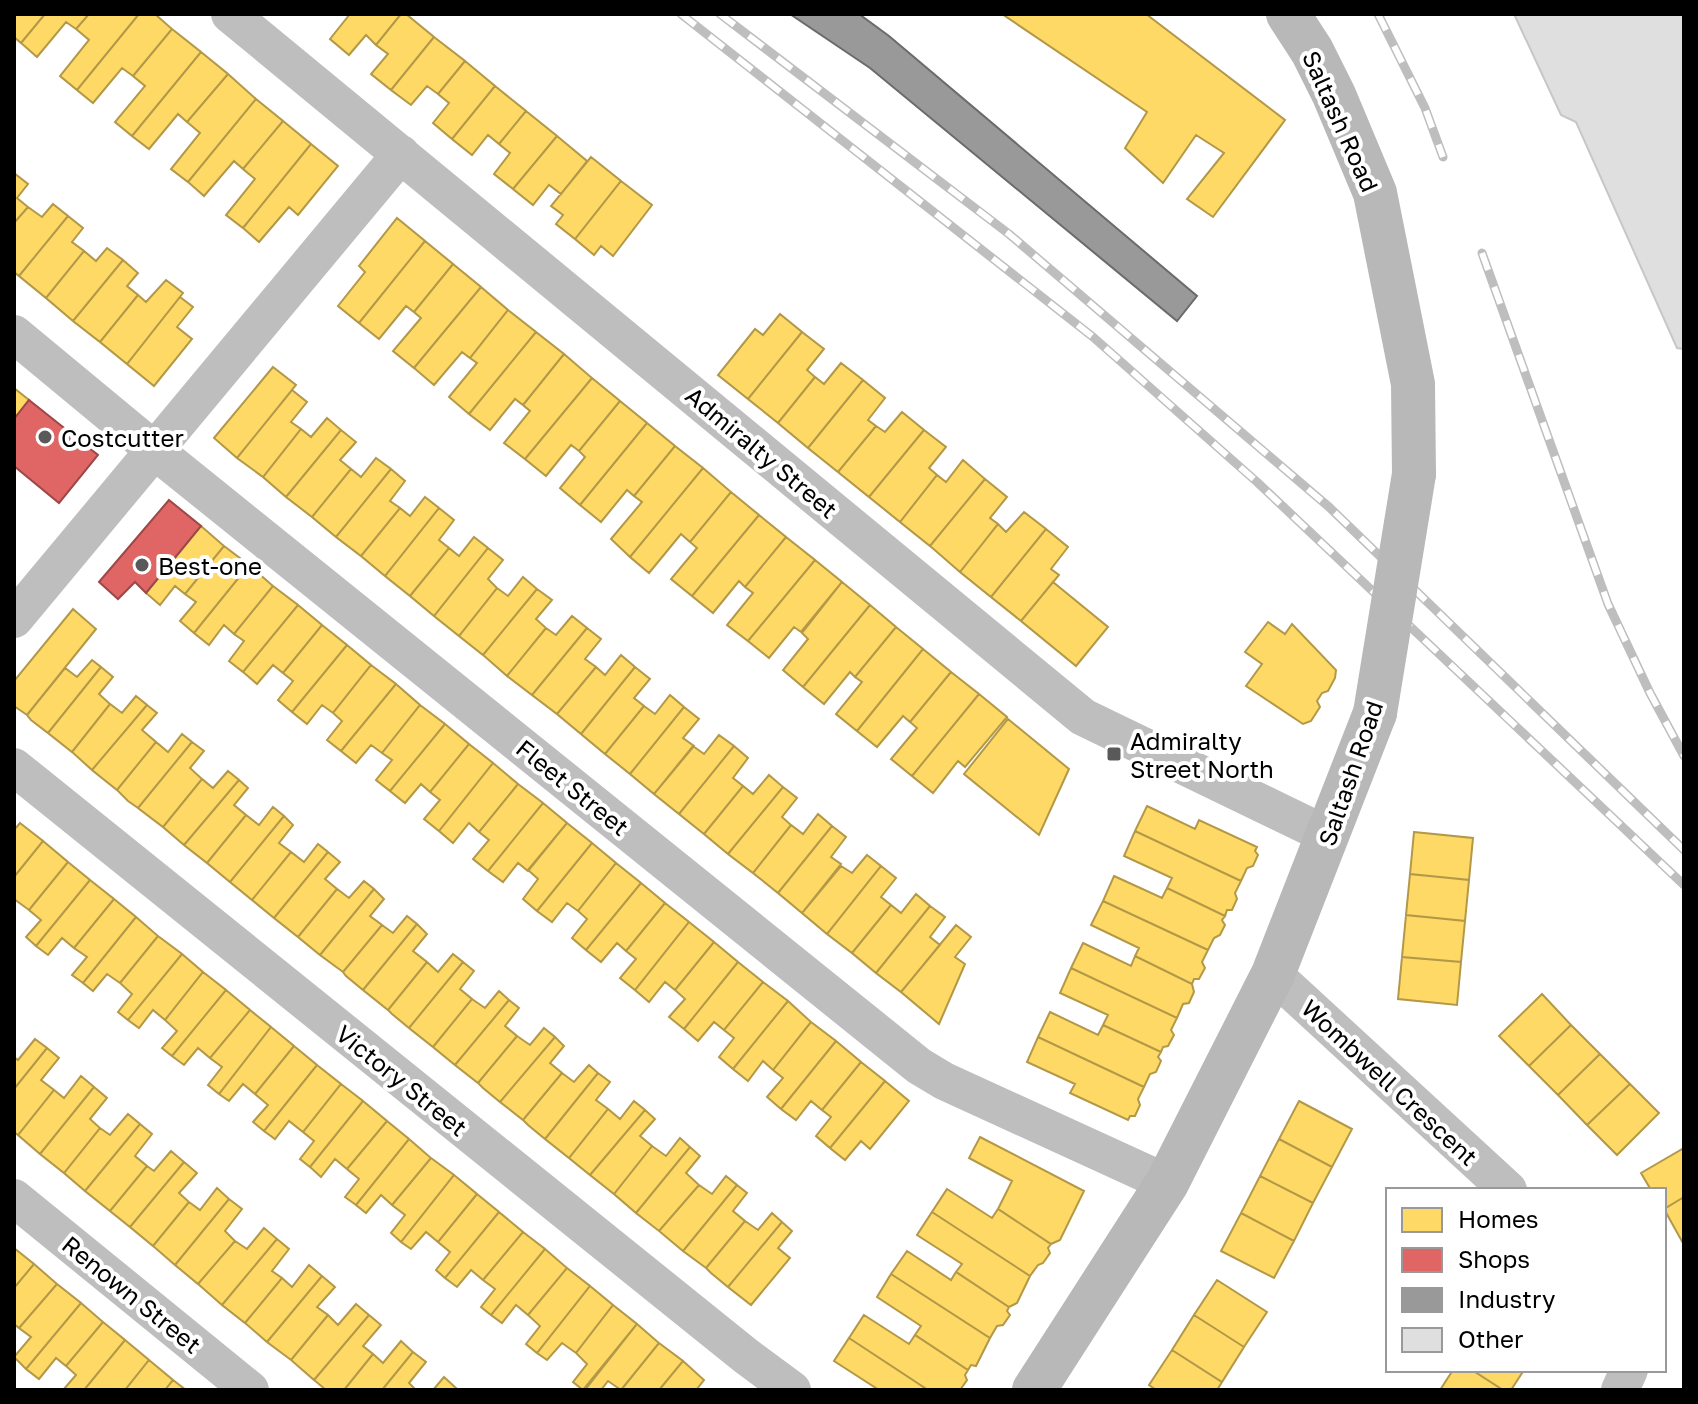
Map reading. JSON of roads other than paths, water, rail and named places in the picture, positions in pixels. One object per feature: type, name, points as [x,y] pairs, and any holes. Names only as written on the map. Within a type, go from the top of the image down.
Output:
[{"type":"main road","name":"Saltash Road","points":[[1034,1390],[1167,1183],[1273,974],[1375,713],[1414,474],[1413,384],[1375,193],[1334,95],[1312,51],[1288,14]]},
{"type":"street","name":"Admiralty Street","points":[[230,14],[1083,717],[1329,836]]},
{"type":"street","points":[[14,619],[401,154]]},
{"type":"street","name":"Fleet Street","points":[[14,334],[919,1066],[944,1081],[1167,1183]]},
{"type":"street","name":"Victory Street","points":[[14,767],[792,1390]]},
{"type":"street","name":"Wombwell Crescent","points":[[1273,974],[1506,1188]]},
{"type":"street","name":"Renown Street","points":[[14,1198],[250,1390]]},
{"type":"railway","points":[[681,14],[1093,337],[1257,482],[1684,885]]},
{"type":"railway","points":[[720,14],[1009,234],[1329,507],[1684,850]]},
{"type":"railway","points":[[1378,14],[1425,108],[1443,157]]},
{"type":"railway","points":[[1482,253],[1608,604],[1684,756]]},
{"type":"place","name":"Costcutter","points":[[45,437]]},
{"type":"place","name":"Best-one","points":[[142,565]]},
{"type":"place","name":"Admiralty Street North","points":[[1114,754]]}]
